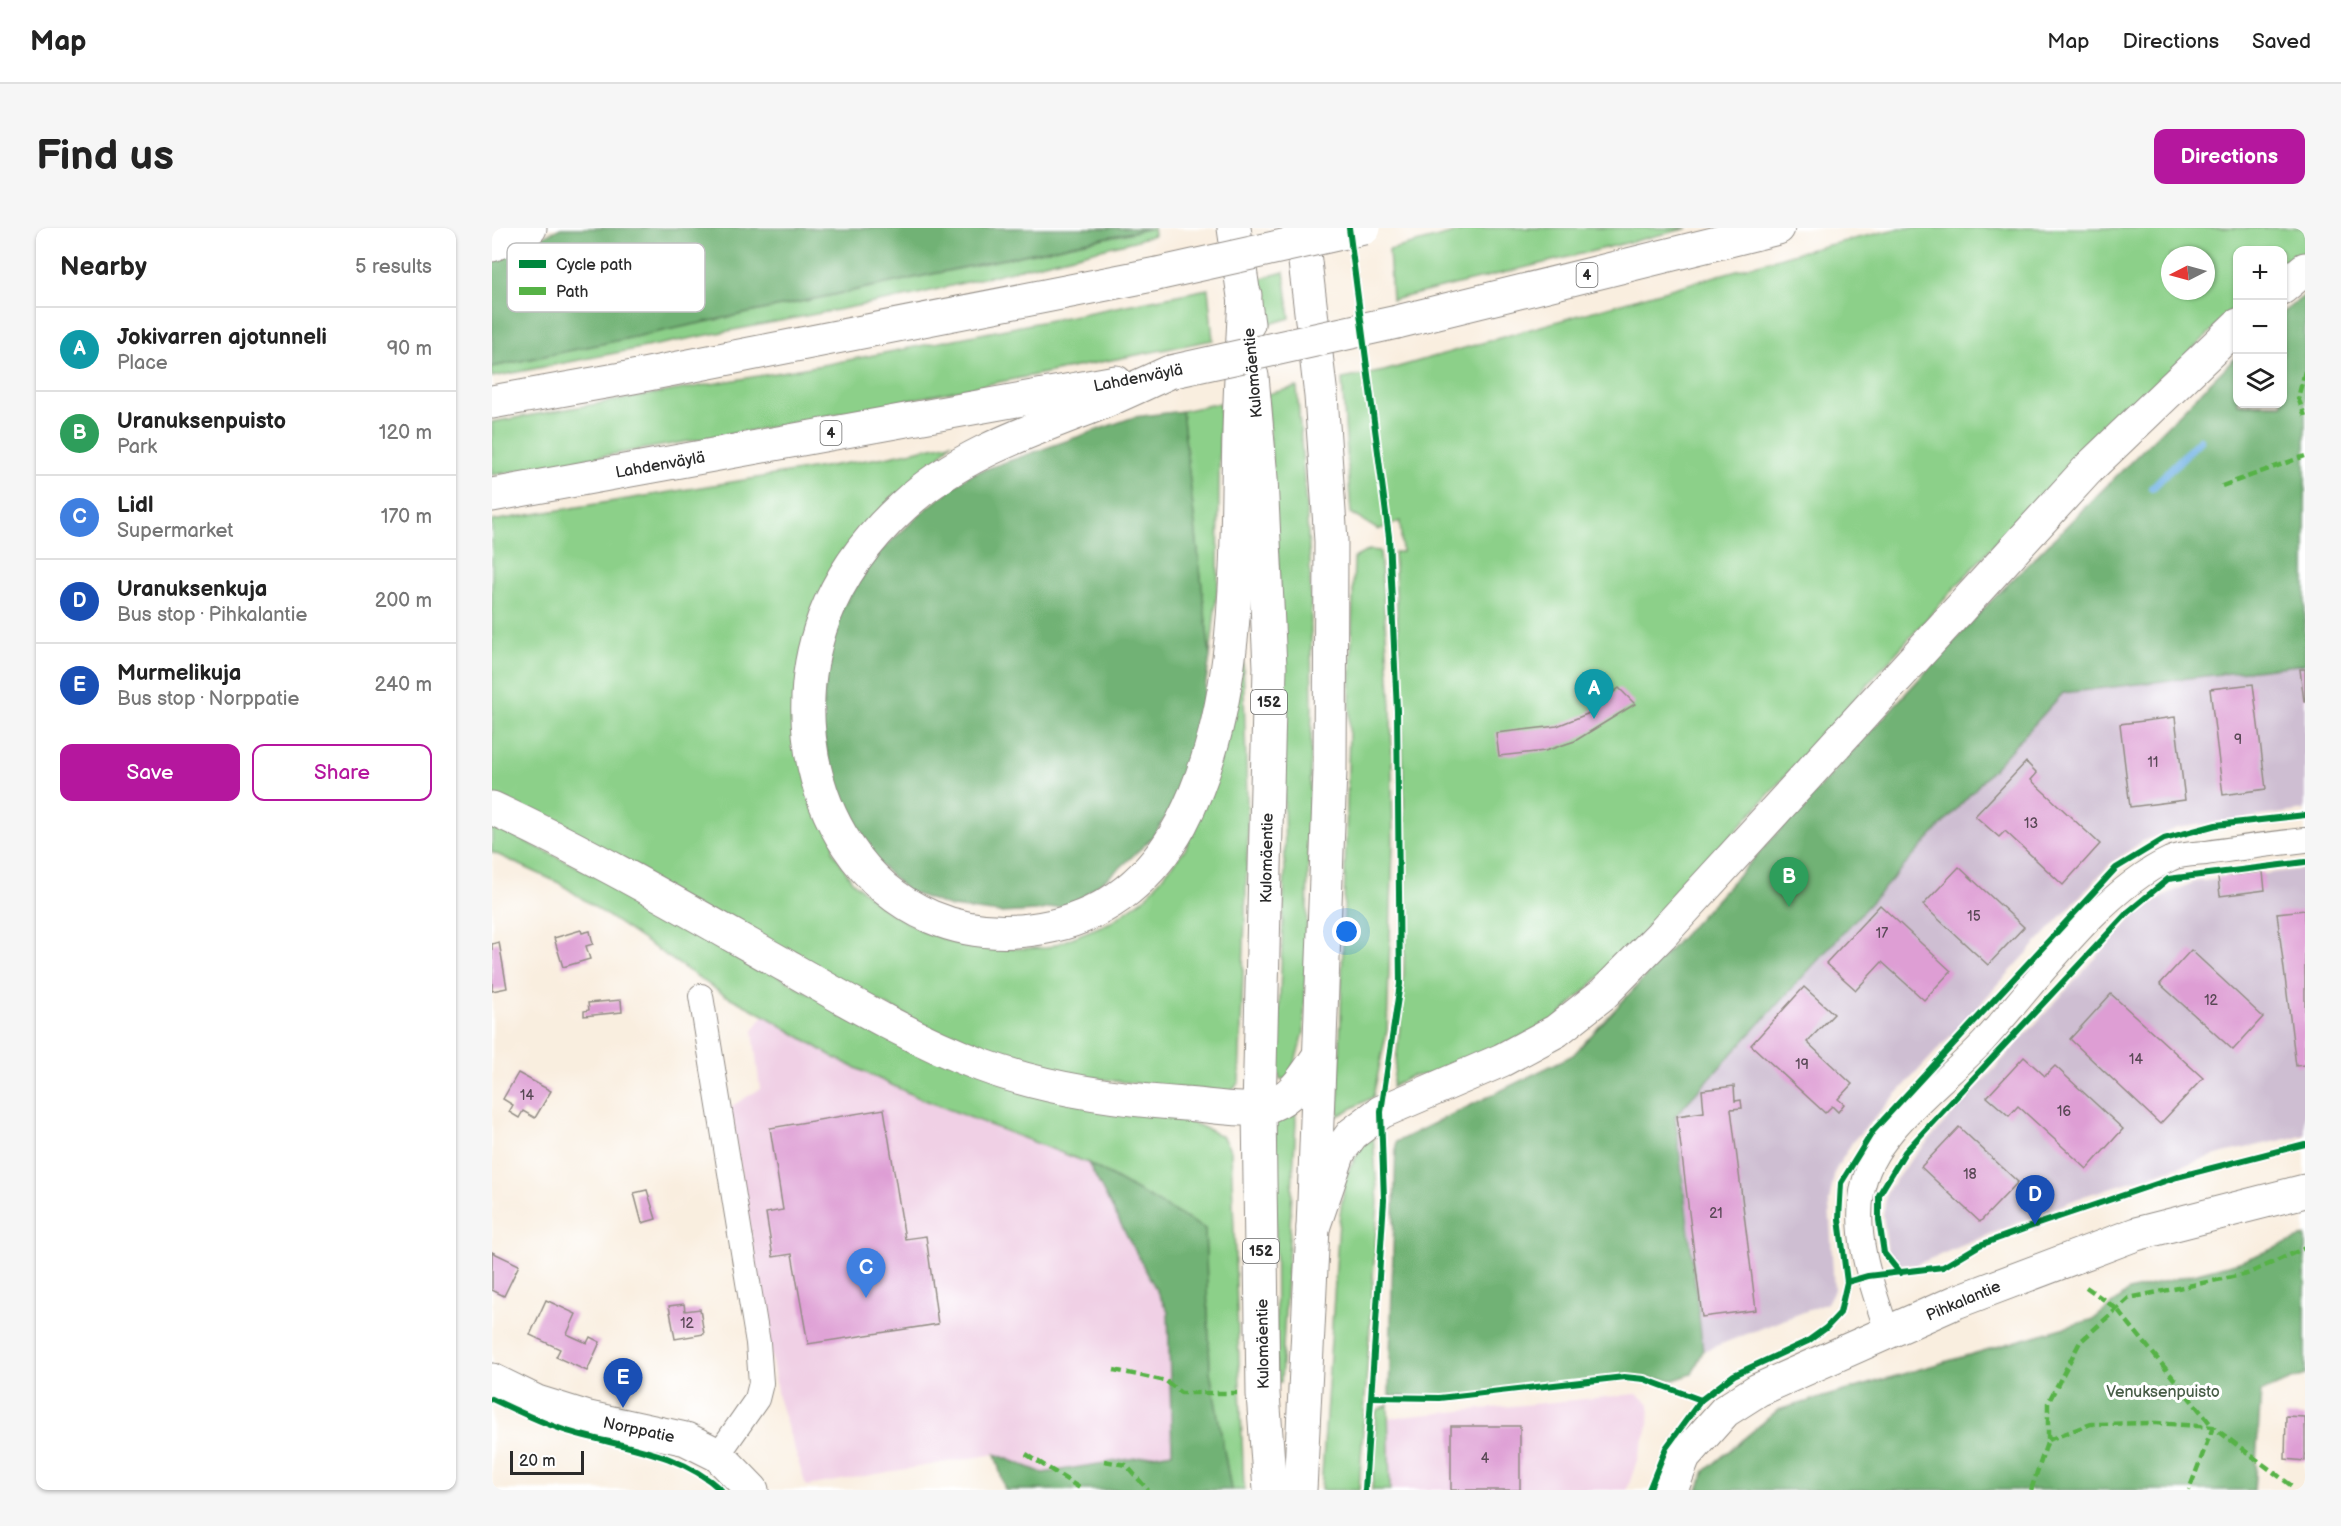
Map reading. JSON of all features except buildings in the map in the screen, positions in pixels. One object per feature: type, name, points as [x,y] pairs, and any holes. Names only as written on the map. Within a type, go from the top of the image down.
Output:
[{"type":"main road","points":[[492,245],[530,228]]},
{"type":"main road","name":"Kulomäentie","points":[[1234,228],[1245,295],[1261,478],[1270,667],[1259,1109],[1263,1394],[1270,1490]]},
{"type":"main road","points":[[1300,1490],[1313,1228],[1330,770],[1331,541],[1321,396],[1301,228]]},
{"type":"main road","points":[[492,402],[633,377],[1157,274],[1364,228]]},
{"type":"main road","name":"Lahdenväylä","points":[[492,495],[1170,372],[1397,322],[1778,228]]},
{"type":"main road","points":[[2287,285],[2305,269]]},
{"type":"main road","points":[[1170,372],[989,449],[938,478],[903,505],[865,546],[843,579],[824,619],[815,654],[808,709],[811,750],[822,791],[836,828],[867,873],[891,894],[922,913],[981,932],[1035,929],[1066,923],[1091,913],[1142,880],[1166,850],[1182,821],[1202,778],[1214,737],[1228,661],[1234,588],[1245,295]]},
{"type":"main road","points":[[1313,1228],[1339,1152],[1352,1134],[1381,1112],[1502,1060],[1556,1030],[1603,994],[1661,935],[2090,467],[2233,330]]},
{"type":"main road","points":[[492,808],[546,833],[630,878],[877,1017],[918,1038],[982,1065],[1039,1082],[1096,1094],[1259,1109],[1285,1098],[1297,1087],[1318,1057]]},
{"type":"main road","name":"Pihkalantie","points":[[1671,1490],[1684,1457],[1725,1411],[1758,1390],[1956,1302],[2136,1234],[2305,1191]]},
{"type":"main road","name":"Norppatie","points":[[492,1380],[537,1402],[600,1422],[686,1439],[718,1455],[752,1490]]},
{"type":"street","points":[[1888,1334],[1868,1276],[1863,1252],[1861,1200],[1873,1160],[1903,1120],[1981,1044],[2104,906],[2138,877],[2173,858],[2305,840]]},
{"type":"street","points":[[701,996],[758,1343],[761,1383],[757,1399],[718,1455]]},
{"type":"shaded area","points":[[2305,664],[2305,810],[2177,828],[2143,841],[2110,864],[1853,1141],[1835,1171],[1829,1202],[1834,1290],[1827,1303],[1703,1351],[1675,1116],[2063,693]]},
{"type":"shaded area","points":[[2305,869],[2305,1135],[2223,1153],[2084,1196],[1915,1265],[1898,1264],[1888,1254],[1883,1215],[1887,1191],[1909,1162],[2133,917],[2169,893],[2194,882]]},
{"type":"shaded area","points":[[764,1015],[835,1058],[917,1097],[1088,1163],[1168,1312],[1172,1452],[1043,1473],[995,1454],[806,1486],[778,1397],[730,1107],[760,1089],[753,1031]]},
{"type":"shaded area","points":[[1637,1394],[1650,1404],[1649,1424],[1627,1490],[1390,1490],[1389,1418]]},
{"type":"green space","points":[[561,228],[1150,228],[492,367],[492,259],[507,252],[507,312],[705,312],[705,243],[528,243]]},
{"type":"green space","points":[[1153,228],[1154,235],[1134,241],[914,295],[492,377],[492,367]]},
{"type":"green space","points":[[1473,228],[1688,228],[1392,300],[1389,250]]},
{"type":"green space","points":[[1900,228],[2305,228],[2305,253],[2287,268],[2287,246],[2233,246],[2233,310],[2007,530],[1630,948],[1549,1025],[1436,1074],[1411,1076],[1392,1087],[1403,987],[1405,920],[1403,752],[1394,552],[1402,552],[1400,521],[1378,530],[1351,513],[1342,379],[1384,371],[1803,251]]},
{"type":"green space","points":[[1284,272],[1290,318],[1260,327],[1254,280]]},
{"type":"green space","points":[[1208,289],[1213,340],[766,428],[492,475],[492,422],[828,364]]},
{"type":"green space","points":[[2305,295],[2305,664],[2063,693],[1675,1116],[1703,1351],[1692,1374],[1674,1380],[1624,1377],[1439,1398],[1389,1396],[1396,1142],[1573,1055],[1989,603],[2233,360],[2233,408],[2287,408],[2287,309]]},
{"type":"green space","points":[[1297,387],[1310,561],[1312,709],[1304,1033],[1292,1071],[1286,1079],[1280,1079],[1277,1066],[1285,869],[1282,625],[1267,394]]},
{"type":"green space","points":[[1220,403],[1218,582],[1210,657],[1182,411]]},
{"type":"green space","points":[[1182,411],[1210,657],[1197,736],[1174,805],[1152,838],[1121,867],[1073,904],[1036,911],[1001,913],[951,907],[907,891],[860,845],[834,786],[822,726],[827,664],[837,618],[873,558],[925,510],[969,475],[1134,417]]},
{"type":"green space","points":[[951,443],[923,476],[882,512],[833,851],[852,881],[885,910],[921,930],[955,943],[993,949],[1047,948],[1111,922],[1146,897],[1186,848],[1242,620],[1248,835],[1239,1082],[1230,1092],[1173,1088],[1046,1072],[963,1045],[492,801],[492,521],[885,457]]},
{"type":"green space","points":[[1369,550],[1380,551],[1391,706],[1393,845],[1387,1031],[1373,1097],[1338,1116],[1354,558]]},
{"type":"green space","points":[[492,825],[615,885],[820,999],[1185,1119],[1222,1136],[1231,1151],[1244,1490],[1231,1490],[1210,1372],[1205,1229],[1088,1163],[917,1097],[835,1058],[764,1015],[723,994],[559,883],[492,852]]},
{"type":"green space","points":[[1295,1108],[1281,1382],[1276,1382],[1275,1123]]},
{"type":"green space","points":[[1373,1135],[1378,1203],[1359,1490],[1321,1490],[1339,1221],[1346,1175],[1361,1148]]},
{"type":"green space","points":[[1088,1163],[1205,1229],[1210,1372],[1231,1490],[1005,1490],[995,1454],[1043,1473],[1172,1452],[1168,1312]]},
{"type":"green space","name":"Venuksenpuisto","points":[[2305,1236],[2305,1375],[2261,1392],[2254,1490],[1698,1490],[1705,1471],[1778,1410],[2094,1319],[2129,1291],[2239,1262]]},
{"type":"green space","points":[[1388,1405],[1390,1490],[1372,1490],[1376,1411]]},
{"type":"waterway","points":[[2152,488],[2200,440]]},
{"type":"marked path","points":[[2305,371],[2298,398],[2305,416]]},
{"type":"marked path","points":[[2222,486],[2305,456]]},
{"type":"marked path","points":[[2031,1490],[2048,1440],[2048,1403],[2080,1342],[2129,1298],[2247,1274],[2305,1248]]},
{"type":"marked path","points":[[2086,1287],[2117,1309],[2213,1427],[2189,1490]]},
{"type":"marked path","points":[[1114,1370],[1166,1381],[1181,1393],[1237,1393]]},
{"type":"marked path","points":[[2048,1440],[2091,1424],[2156,1423],[2213,1427],[2292,1486]]},
{"type":"marked path","points":[[1026,1454],[1083,1490]]},
{"type":"marked path","points":[[1104,1461],[1126,1465],[1148,1490]]},
{"type":"cycle path","points":[[1349,228],[1389,537],[1397,711],[1400,984],[1381,1112],[1384,1200],[1365,1490]]},
{"type":"cycle path","points":[[1847,1282],[1839,1219],[1841,1183],[1873,1131],[2116,868],[2164,839],[2216,825],[2305,815]]},
{"type":"cycle path","points":[[1900,1273],[1884,1253],[1879,1220],[1879,1195],[1905,1152],[2128,912],[2168,879],[2305,862]]},
{"type":"cycle path","points":[[1649,1490],[1666,1448],[1701,1400],[1734,1375],[1808,1341],[1826,1328],[1840,1313],[1847,1282],[1868,1276],[1943,1267],[1980,1245],[2035,1225],[2177,1177],[2305,1144]]},
{"type":"cycle path","points":[[1372,1397],[1439,1398],[1624,1377],[1644,1379],[1701,1400]]},
{"type":"cycle path","points":[[492,1399],[564,1430],[666,1458],[686,1466],[721,1490]]},
{"type":"place","name":"Jokivarren ajotunneli","points":[[1594,719]]},
{"type":"place","name":"Uranuksenpuisto","points":[[1789,907]]},
{"type":"place","name":"Uranuksenkuja","points":[[2035,1225]]},
{"type":"place","name":"Lidl","points":[[866,1298]]},
{"type":"place","name":"Murmelikuja","points":[[623,1408]]}]
